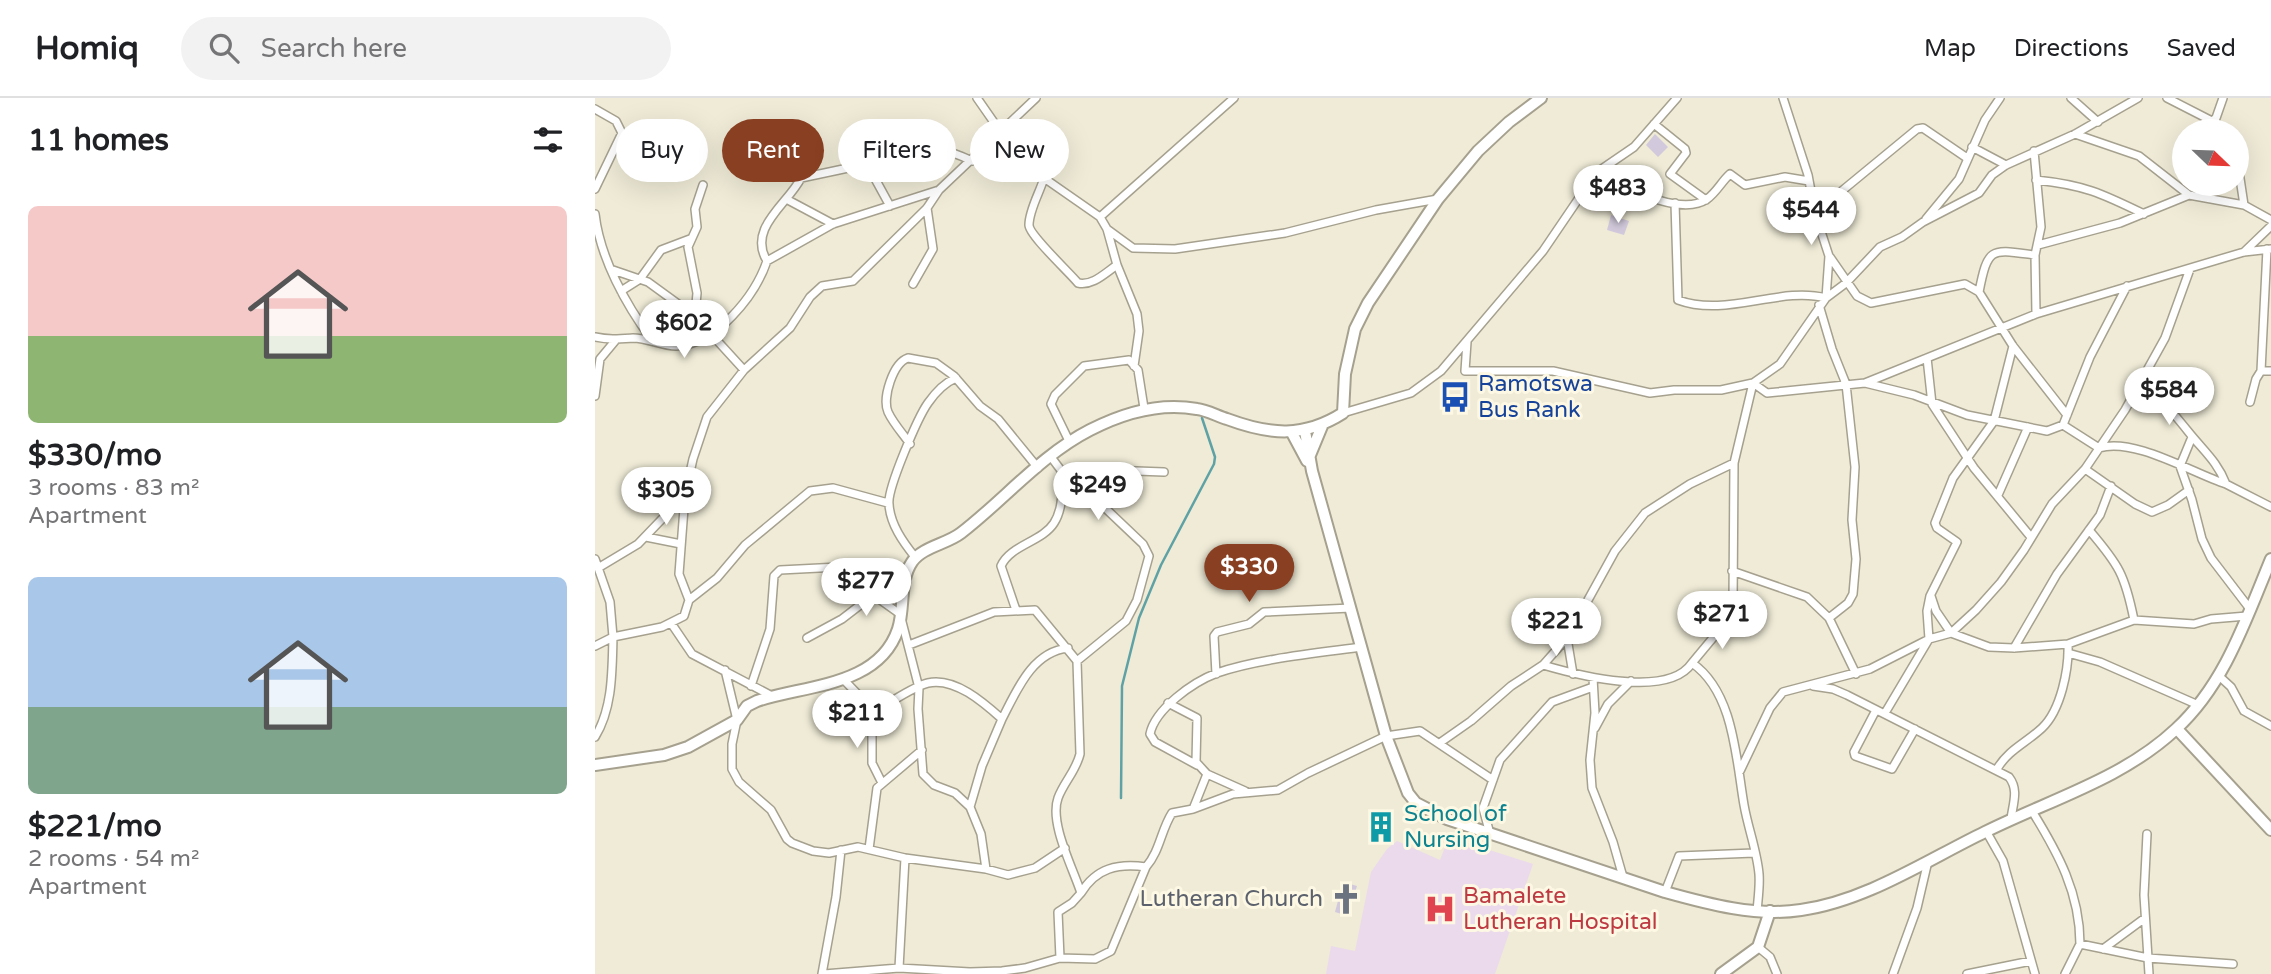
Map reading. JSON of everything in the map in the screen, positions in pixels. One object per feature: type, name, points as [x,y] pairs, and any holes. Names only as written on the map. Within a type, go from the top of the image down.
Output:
[{"type":"street","points":[[977,98],[992,119]]},
{"type":"street","points":[[1016,119],[1036,98]]},
{"type":"street","points":[[1100,217],[1234,98]]},
{"type":"street","points":[[1343,413],[1345,374],[1355,328],[1394,262],[1438,199],[1478,151],[1509,122],[1541,98]]},
{"type":"street","points":[[595,765],[664,755],[688,747],[737,720],[747,706],[772,696],[843,679],[882,654],[898,629],[908,569],[915,557],[952,540],[1069,441],[1144,408],[1199,409],[1230,421],[1292,432],[1305,431],[1322,426],[1343,413],[1411,393],[1441,371],[1467,342],[1543,251],[1597,173],[1634,147],[1677,98]]},
{"type":"street","points":[[1783,98],[1829,256],[1857,296],[1871,303],[1965,284],[1979,292],[2013,346],[2067,415]]},
{"type":"street","points":[[1923,222],[1959,179],[1972,147],[2000,98]]},
{"type":"street","points":[[2071,98],[2098,122]]},
{"type":"street","points":[[1467,342],[1465,371],[1553,371],[1650,393],[1721,390],[1753,383],[1780,364],[1819,305],[1846,283],[1880,247],[1979,193],[1992,175],[2006,165],[2075,134],[2138,98]]},
{"type":"street","points":[[2167,98],[2212,121],[2216,118],[2223,98]]},
{"type":"street","points":[[595,109],[616,121],[622,133],[595,189]]},
{"type":"street","points":[[1654,124],[1685,149],[1686,153],[1670,174],[1706,200]]},
{"type":"street","points":[[1815,213],[1917,129],[1923,128],[1967,158]]},
{"type":"street","points":[[2075,134],[2139,156],[2172,182]]},
{"type":"street","points":[[1972,147],[2006,165]]},
{"type":"street","points":[[2034,151],[2041,227],[2035,255],[2036,314]]},
{"type":"street","points":[[595,337],[615,341],[633,338],[652,340],[678,346],[697,343],[712,335],[760,281],[767,261],[760,243],[762,235],[772,215],[788,200],[801,178],[834,173],[863,163],[869,167],[890,206]]},
{"type":"street","points":[[689,600],[679,574],[685,495],[707,417],[744,370],[790,328],[810,296],[822,286],[853,281],[927,208],[939,190],[970,163]]},
{"type":"street","points":[[1597,173],[1640,194],[1675,203],[1706,200],[1730,174],[1745,185],[1785,177],[1809,181]]},
{"type":"street","points":[[2036,180],[2075,184],[2144,214]]},
{"type":"street","points":[[1043,182],[1030,218],[1029,227],[1032,234],[1078,283],[1095,281],[1117,265]]},
{"type":"street","points":[[1050,182],[1100,217],[1107,229],[1117,265],[1139,323],[1134,366],[1144,408]]},
{"type":"street","points":[[703,185],[695,209],[697,227],[690,239],[688,256],[697,293],[696,304],[712,335],[744,370]]},
{"type":"street","points":[[767,261],[833,224],[939,190]]},
{"type":"street","points":[[2038,245],[2144,214],[2187,196]]},
{"type":"street","points":[[2194,196],[2243,205],[2271,220]]},
{"type":"street","points":[[2242,196],[2243,205]]},
{"type":"street","points":[[1107,229],[1133,248],[1175,249],[1285,233],[1376,210],[1438,199]]},
{"type":"street","points":[[788,200],[833,224]]},
{"type":"street","points":[[1675,203],[1678,300],[1714,306],[1808,293],[1826,298]]},
{"type":"street","points":[[913,284],[933,249],[927,208]]},
{"type":"street","points":[[595,214],[621,291],[652,340]]},
{"type":"street","points":[[2244,252],[2271,226]]},
{"type":"street","points":[[621,291],[640,279],[661,250],[690,239]]},
{"type":"street","points":[[1865,383],[2036,314],[2244,252],[2269,249],[2262,371],[2256,379],[2251,402]]},
{"type":"street","points":[[1979,292],[1985,263],[1992,254],[2003,251],[2035,255]]},
{"type":"street","points":[[1826,298],[1829,256]]},
{"type":"street","points":[[1740,771],[1770,708],[1783,692],[1856,674],[1929,639],[1951,633],[1959,628],[2001,582],[2052,503],[2085,469],[2142,383],[2176,314],[2190,269]]},
{"type":"street","points":[[612,270],[656,286],[681,306],[696,304]]},
{"type":"street","points":[[2063,425],[2090,357],[2127,286]]},
{"type":"street","points":[[1819,305],[1846,384],[1855,467],[1852,520],[1856,559],[1853,594],[1848,603],[1829,618]]},
{"type":"street","points":[[595,396],[598,358],[615,341]]},
{"type":"street","points":[[1885,713],[1929,639],[1927,611],[1930,596],[1957,542],[1937,528],[1935,523],[1953,478],[1994,421],[2013,346]]},
{"type":"street","points":[[910,444],[887,410],[886,401],[898,365],[908,358],[936,363],[956,378],[980,406],[998,419],[1038,468]]},
{"type":"street","points":[[1927,358],[1932,404],[1967,458],[2030,536]]},
{"type":"street","points":[[1069,441],[1051,404],[1055,395],[1084,366],[1129,360],[1134,366]]},
{"type":"street","points":[[2262,371],[2271,371]]},
{"type":"street","points":[[915,557],[897,531],[888,503],[894,474],[929,401],[939,389],[956,378]]},
{"type":"street","points":[[1753,383],[1767,393],[1865,383],[1914,395],[1932,404],[1994,421],[2047,430],[2063,425],[2099,448],[2110,445],[2127,447],[2226,484],[2271,507]]},
{"type":"street","points":[[1543,664],[1593,678],[1631,681],[1677,677],[1707,648],[1731,612],[1734,463],[1753,383]]},
{"type":"street","points":[[2142,383],[2165,401],[2192,437],[2215,460],[2226,484]]},
{"type":"street","points":[[1311,466],[1313,444],[1322,426]]},
{"type":"street","points":[[1998,495],[2028,427]]},
{"type":"street","points":[[1305,431],[1311,466],[1386,736],[1408,793],[1416,803],[1433,814],[1490,834],[1693,900],[1757,911],[1801,910],[1841,900],[2128,766],[2177,729],[2219,676],[2271,559]]},
{"type":"street","points":[[1292,432],[1311,466]]},
{"type":"street","points":[[2192,437],[2180,466],[2202,539],[2211,558],[2249,612]]},
{"type":"street","points":[[1016,610],[1002,562],[1052,526],[1060,508],[1063,473],[1051,457]]},
{"type":"street","points":[[1441,742],[1472,722],[1511,686],[1543,664],[1567,638],[1615,551],[1645,513],[1690,484],[1734,463]]},
{"type":"street","points":[[2085,469],[2152,512],[2168,505],[2189,490]]},
{"type":"street","points":[[1063,473],[1089,478],[1109,470],[1164,471]]},
{"type":"street","points":[[1077,661],[1126,621],[1137,600],[1149,556],[1143,544],[1103,506],[1089,478]]},
{"type":"street","points":[[2014,648],[2057,575],[2099,515],[2111,486]]},
{"type":"street","points":[[595,646],[613,637],[671,623],[684,616],[689,600],[717,578],[755,536],[810,491],[833,488],[888,503]]},
{"type":"street","points":[[598,568],[646,537],[685,495]]},
{"type":"street","points":[[2089,530],[2118,564],[2127,587],[2134,620]]},
{"type":"street","points":[[646,537],[681,544]]},
{"type":"street","points":[[595,559],[610,602],[613,637],[611,680],[603,724],[595,737]]},
{"type":"street","points":[[751,686],[770,629],[774,576],[780,570],[839,567],[855,576],[872,594],[900,614],[919,688],[921,766],[928,781],[955,793],[970,807],[981,834],[986,869]]},
{"type":"street","points":[[807,638],[826,630],[908,569]]},
{"type":"street","points":[[1732,571],[1807,597],[1829,618],[1856,674]]},
{"type":"street","points":[[1930,596],[1936,611],[1951,633],[1989,647],[2014,648],[2068,643],[2134,620],[2195,624],[2249,612]]},
{"type":"street","points":[[1216,674],[1214,636],[1217,632],[1248,624],[1264,612],[1351,608]]},
{"type":"street","points":[[909,645],[985,615],[1016,610],[1037,612],[1068,648],[1077,661],[1080,754],[1078,764],[1057,800],[1056,816],[1081,893]]},
{"type":"street","points":[[671,623],[692,654],[772,696]]},
{"type":"street","points":[[1567,638],[1573,674]]},
{"type":"street","points":[[1997,769],[2007,753],[2044,727],[2055,709],[2068,643]]},
{"type":"street","points":[[1245,792],[1207,774],[1197,765],[1155,742],[1150,734],[1152,724],[1168,703],[1216,674],[1290,657],[1362,647]]},
{"type":"street","points":[[970,807],[982,766],[1002,719],[1024,679],[1038,662],[1056,650],[1068,648]]},
{"type":"street","points":[[2068,653],[2100,662],[2196,704]]},
{"type":"street","points":[[1692,663],[1703,671],[1717,692],[1727,718],[1759,873],[1757,911]]},
{"type":"street","points":[[725,670],[737,720],[730,758],[732,769],[739,782],[771,810],[792,844],[813,851],[858,847],[905,858],[986,869],[1009,875],[1021,874],[1065,848]]},
{"type":"street","points":[[2219,676],[2231,687],[2244,711],[2271,726]]},
{"type":"street","points":[[1593,678],[1590,760],[1592,788],[1623,877]]},
{"type":"street","points":[[843,679],[872,709],[872,763],[881,783]]},
{"type":"street","points":[[1593,732],[1608,704],[1631,681]]},
{"type":"street","points":[[872,709],[878,709],[930,682],[945,684],[978,699],[1002,719]]},
{"type":"street","points":[[1805,685],[1833,689],[1997,769],[2015,785],[2011,819]]},
{"type":"street","points":[[1490,834],[1483,808],[1500,761],[1552,702],[1593,687]]},
{"type":"street","points":[[1168,703],[1197,718],[1197,765]]},
{"type":"street","points":[[1876,710],[1854,752],[1855,756],[1892,769],[1915,729]]},
{"type":"street","points":[[595,713],[603,724]]},
{"type":"street","points":[[2177,729],[2271,830]]},
{"type":"street","points":[[841,850],[823,974],[899,968],[1002,971],[1025,968],[1060,958],[1095,959],[1111,951],[1172,813],[1245,792],[1278,790],[1386,736],[1420,731],[1441,742],[1493,780]]},
{"type":"street","points":[[869,849],[876,793],[881,783],[922,750]]},
{"type":"street","points":[[1193,808],[1207,774]]},
{"type":"street","points":[[2032,811],[2058,852],[2077,910],[2080,944],[2064,974]]},
{"type":"street","points":[[1986,831],[2003,862],[2035,974]]},
{"type":"street","points":[[2147,834],[2145,918],[2149,974]]},
{"type":"street","points":[[1665,891],[1679,856],[1754,853]]},
{"type":"street","points":[[899,968],[905,858]]},
{"type":"street","points":[[1904,974],[1894,973],[1917,908],[1929,860]]},
{"type":"street","points":[[1060,958],[1058,912],[1081,893],[1091,879],[1113,866],[1146,867]]},
{"type":"street","points":[[1721,974],[1758,947],[1770,911]]},
{"type":"street","points":[[2103,949],[2145,918]]},
{"type":"street","points":[[2080,944],[2148,958],[2233,964]]},
{"type":"street","points":[[1758,947],[1770,957],[1777,974]]},
{"type":"street","points":[[1967,974],[2031,961]]},
{"type":"shaded area","name":"Bamalete Lutheran Hospital","points":[[1449,837],[1533,864],[1495,974],[1326,974],[1331,946],[1355,951],[1371,872],[1387,849],[1397,841],[1440,860]]},
{"type":"building","points":[[1655,134],[1668,147],[1658,157],[1646,145]]},
{"type":"building","points":[[1611,215],[1629,221],[1624,235],[1607,230]]},
{"type":"building","name":"School of Nursing","points":[[1375,815],[1392,817],[1389,839],[1371,839]]},
{"type":"building","name":"Lutheran Church","points":[[1343,882],[1357,886],[1348,916],[1335,912]]},
{"type":"waterway","points":[[1121,798],[1122,686],[1139,618],[1161,565],[1214,464],[1215,457],[1202,418]]},
{"type":"place","name":"Ramotswa Bus Rank","points":[[1455,397]]},
{"type":"place","name":"School of Nursing","points":[[1381,827]]},
{"type":"place","name":"Lutheran Church","points":[[1346,899]]},
{"type":"place","name":"Bamalete Lutheran Hospital","points":[[1440,909]]}]
